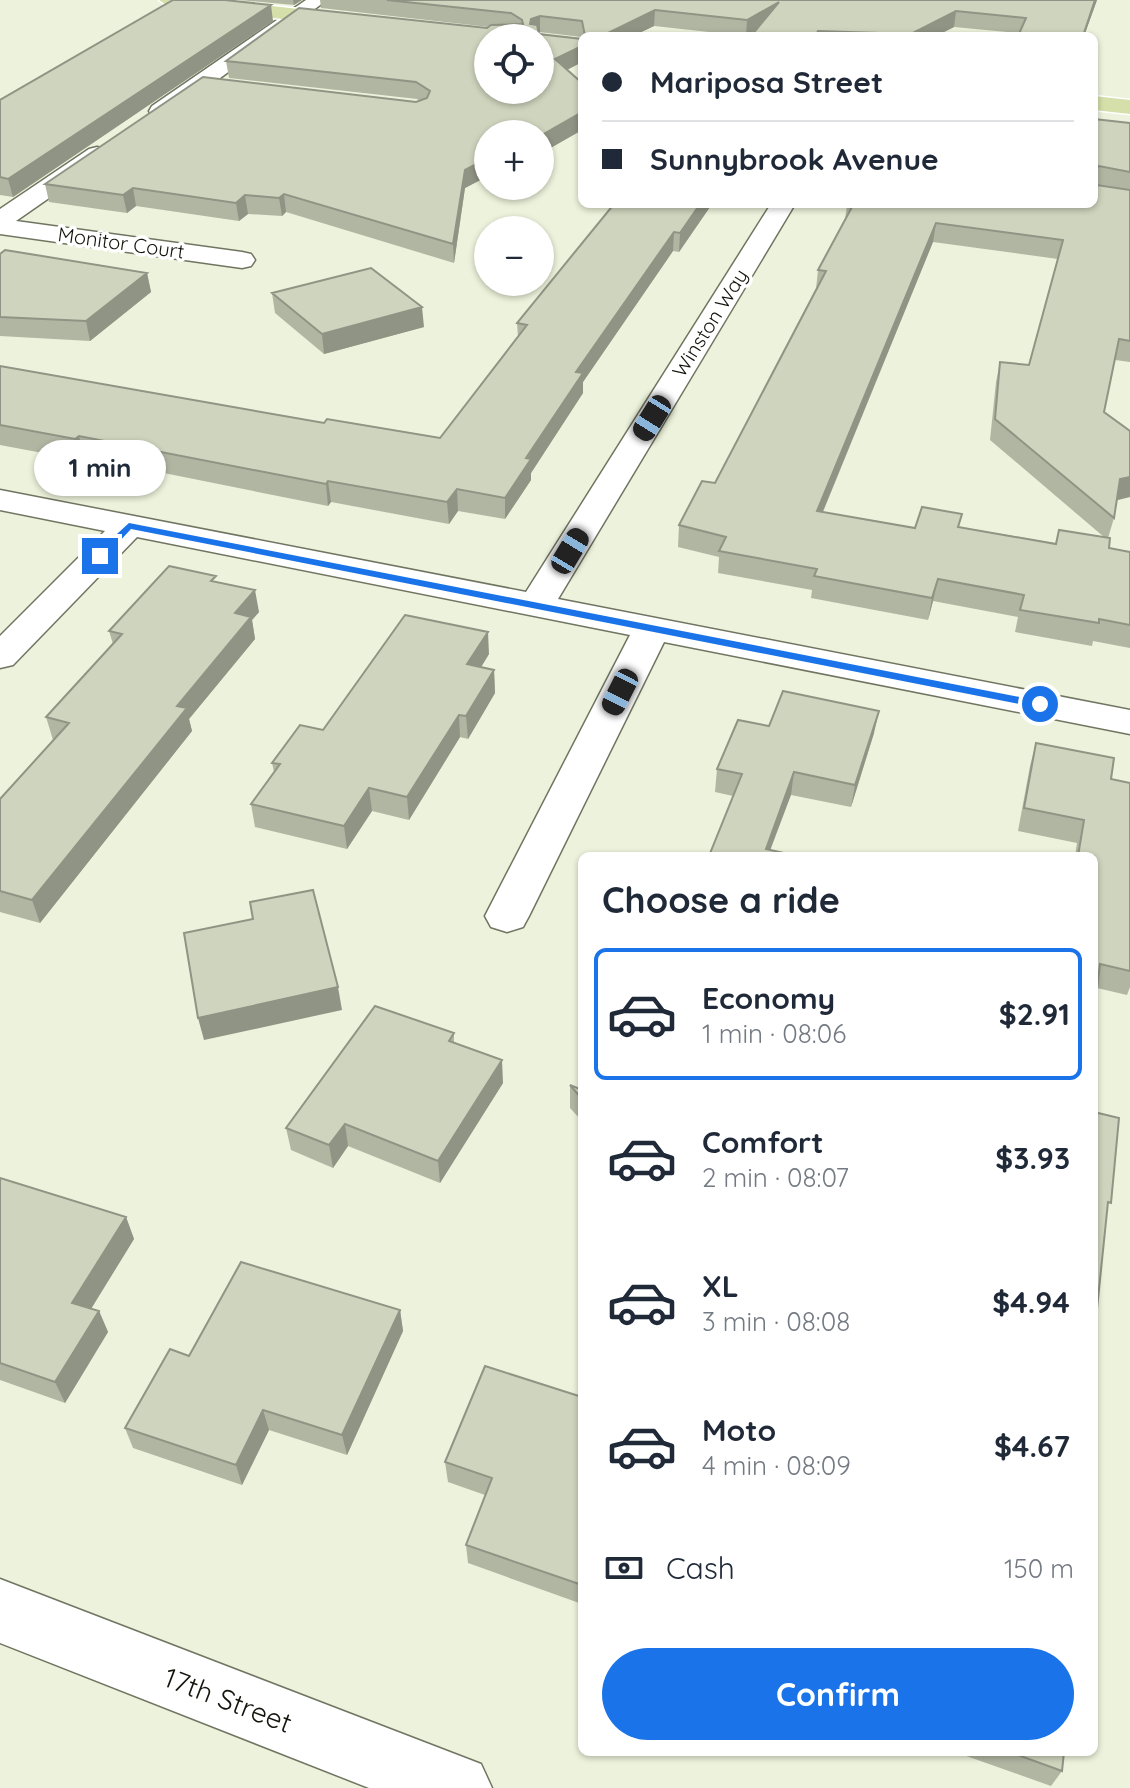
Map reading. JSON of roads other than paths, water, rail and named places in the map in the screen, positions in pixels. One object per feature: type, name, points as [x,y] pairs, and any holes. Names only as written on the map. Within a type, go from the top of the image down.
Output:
[{"type":"main road","points":[[168,0],[367,22]]},
{"type":"main road","points":[[1098,103],[1129,104]]},
{"type":"street","points":[[138,126],[318,0]]},
{"type":"street","points":[[201,84],[231,88]]},
{"type":"street","points":[[0,223],[113,143]]},
{"type":"street","name":"Winston Way","points":[[536,605],[781,208]]},
{"type":"street","name":"Monitor Court","points":[[0,223],[242,260]]},
{"type":"street","points":[[0,500],[1130,722]]},
{"type":"street","points":[[0,657],[129,526]]},
{"type":"street","points":[[507,916],[652,628]]},
{"type":"street","name":"17th Street","points":[[0,1611],[358,1770],[457,1788]]}]
